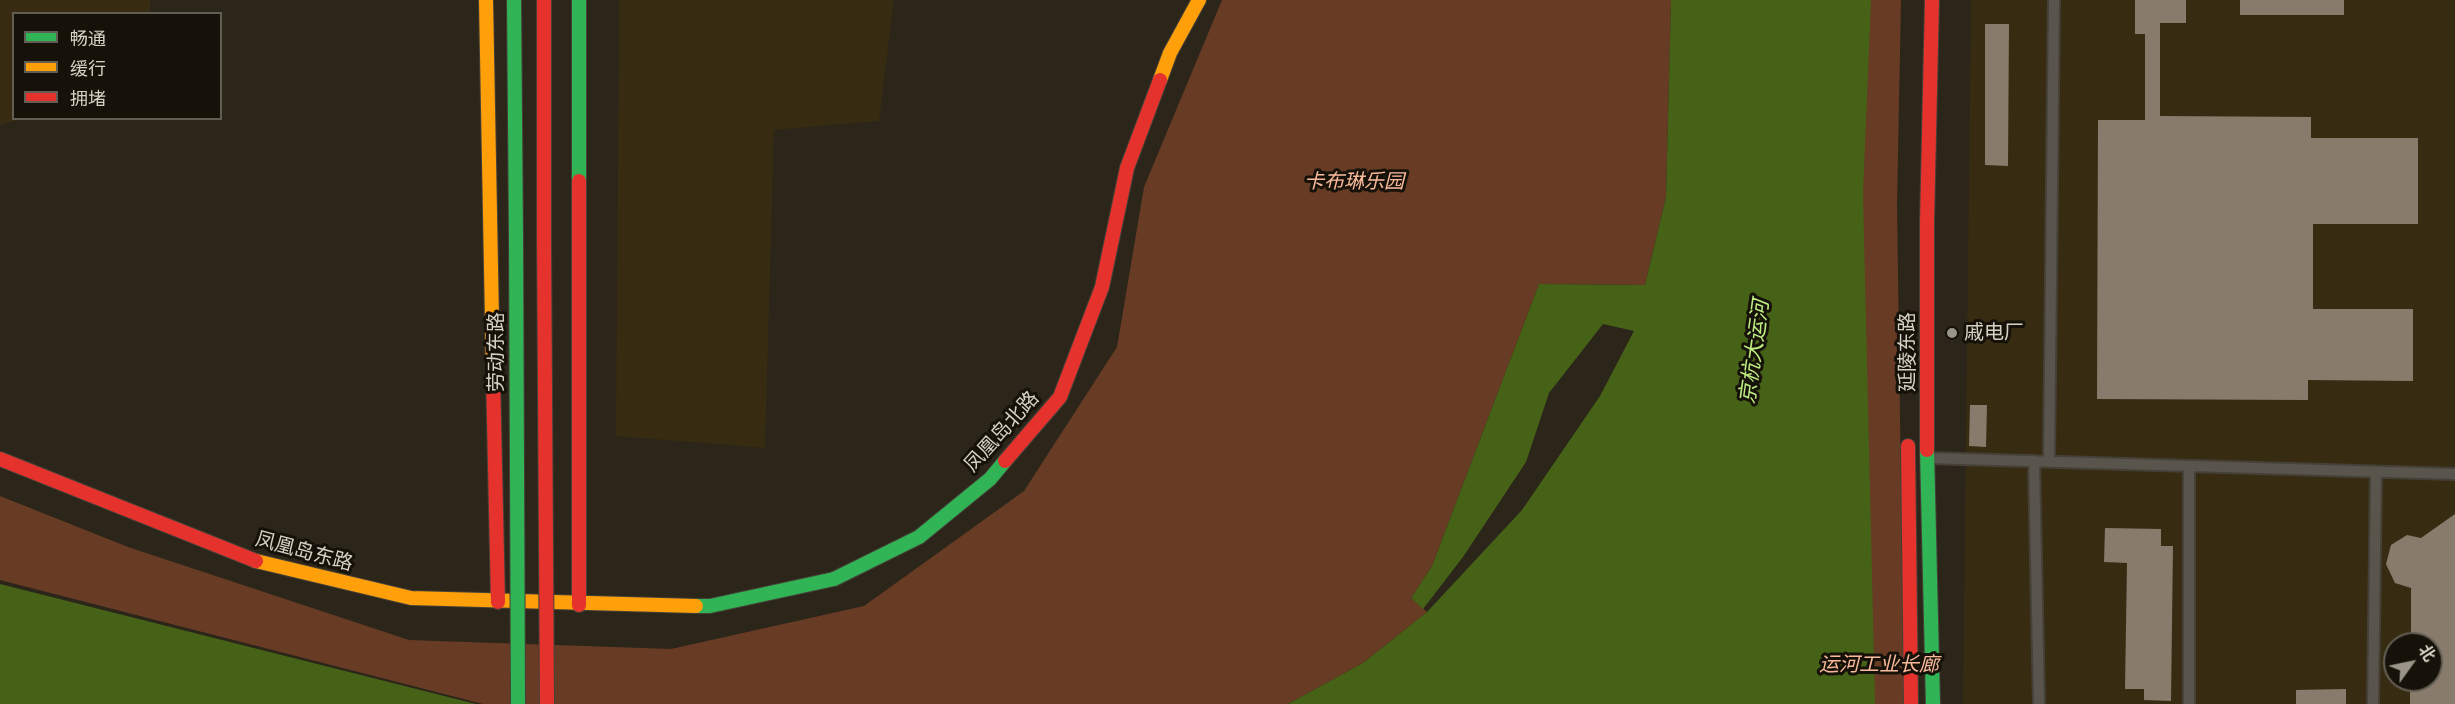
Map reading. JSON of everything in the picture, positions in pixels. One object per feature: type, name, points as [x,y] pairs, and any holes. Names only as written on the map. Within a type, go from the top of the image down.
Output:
[{"type":"main road","points":[[486,0],[498,602]]},
{"type":"main road","name":"劳动东路","points":[[514,0],[518,704]]},
{"type":"main road","points":[[544,0],[547,704]]},
{"type":"main road","points":[[579,0],[579,605]]},
{"type":"main road","name":"凤凰岛北路","points":[[579,605],[710,606],[834,579],[919,537],[990,479],[1060,397],[1101,287],[1127,168],[1170,53],[1199,0]]},
{"type":"main road","name":"延陵东路","points":[[1932,0],[1927,223],[1927,458],[1933,704]]},
{"type":"main road","points":[[1908,432],[1911,704]]},
{"type":"main road","name":"凤凰岛东路","points":[[0,459],[269,566],[411,598],[579,605]]},
{"type":"lane","points":[[2049,462],[2054,0]]},
{"type":"lane","points":[[1927,458],[2455,474]]},
{"type":"lane","points":[[2034,461],[2039,704]]},
{"type":"lane","points":[[2189,466],[2189,704]]},
{"type":"lane","points":[[2373,704],[2376,472]]},
{"type":"shaded area","points":[[0,0],[150,0],[150,12],[12,12],[12,120],[18,120],[0,125]]},
{"type":"shaded area","points":[[619,0],[894,0],[879,121],[774,130],[765,448],[616,436]]},
{"type":"shaded area","points":[[1971,0],[2455,0],[2455,704],[1963,704]]},
{"type":"green space","name":"卡布琳乐园","points":[[1222,0],[1671,0],[1666,197],[1645,285],[1539,284],[1432,566],[1411,598],[1427,612],[1363,663],[1288,704],[483,704],[0,580],[0,496],[128,547],[409,640],[671,649],[864,606],[1024,491],[1117,347],[1144,187]]},
{"type":"green space","name":"运河工业长廊","points":[[1865,0],[1901,0],[1897,205],[1904,704],[1856,704]]},
{"type":"water","name":"京杭大运河","points":[[1671,0],[1871,0],[1863,194],[1875,704],[1288,704],[1363,663],[1427,612],[1522,510],[1600,396],[1634,331],[1603,324],[1549,393],[1526,462],[1463,557],[1423,609],[1411,598],[1432,566],[1539,284],[1645,285],[1666,197]]},
{"type":"water","points":[[0,584],[476,704],[0,704]]},
{"type":"building","points":[[2135,0],[2186,0],[2186,23],[2160,23],[2160,116],[2311,117],[2311,138],[2418,138],[2418,224],[2313,224],[2313,309],[2413,309],[2413,381],[2308,380],[2308,400],[2097,399],[2098,120],[2145,120],[2145,34],[2135,34]]},
{"type":"building","points":[[2240,0],[2344,0],[2344,15],[2240,15]]},
{"type":"building","points":[[1985,24],[2009,24],[2008,166],[1985,165]]},
{"type":"building","points":[[1970,405],[1987,405],[1986,447],[1969,446]]},
{"type":"building","points":[[2455,514],[2455,704],[2410,704],[2410,692],[2443,692],[2443,632],[2411,632],[2411,588],[2395,583],[2386,564],[2391,545],[2407,535],[2421,538]]},
{"type":"building","points":[[2105,528],[2161,529],[2161,546],[2173,546],[2171,701],[2144,700],[2144,689],[2125,689],[2127,563],[2104,562]]},
{"type":"building","points":[[2346,689],[2346,704],[2296,704],[2296,690]]},
{"type":"traffic: fast","points":[[514,0],[516,236]]},
{"type":"traffic: fast","points":[[579,0],[579,181]]},
{"type":"traffic: fast","points":[[516,236],[518,704]]},
{"type":"traffic: fast","points":[[1927,450],[1933,704]]},
{"type":"traffic: fast","points":[[696,606],[710,606],[834,579],[919,537],[990,479],[1005,461]]},
{"type":"traffic: slow","points":[[486,0],[493,374]]},
{"type":"traffic: slow","points":[[1160,80],[1170,53],[1199,0]]},
{"type":"traffic: slow","points":[[256,561],[411,598],[696,606]]},
{"type":"traffic: jam","points":[[544,0],[544,239]]},
{"type":"traffic: jam","points":[[1927,450],[1927,223],[1932,0]]},
{"type":"traffic: jam","points":[[1005,461],[1060,397],[1102,287],[1127,168],[1160,80]]},
{"type":"traffic: jam","points":[[579,181],[579,605]]},
{"type":"traffic: jam","points":[[544,239],[547,704]]},
{"type":"traffic: jam","points":[[493,374],[498,602]]},
{"type":"traffic: jam","points":[[1908,446],[1911,704]]},
{"type":"traffic: jam","points":[[0,459],[256,561]]},
{"type":"place","name":"戚电厂","points":[[1952,333]]}]
